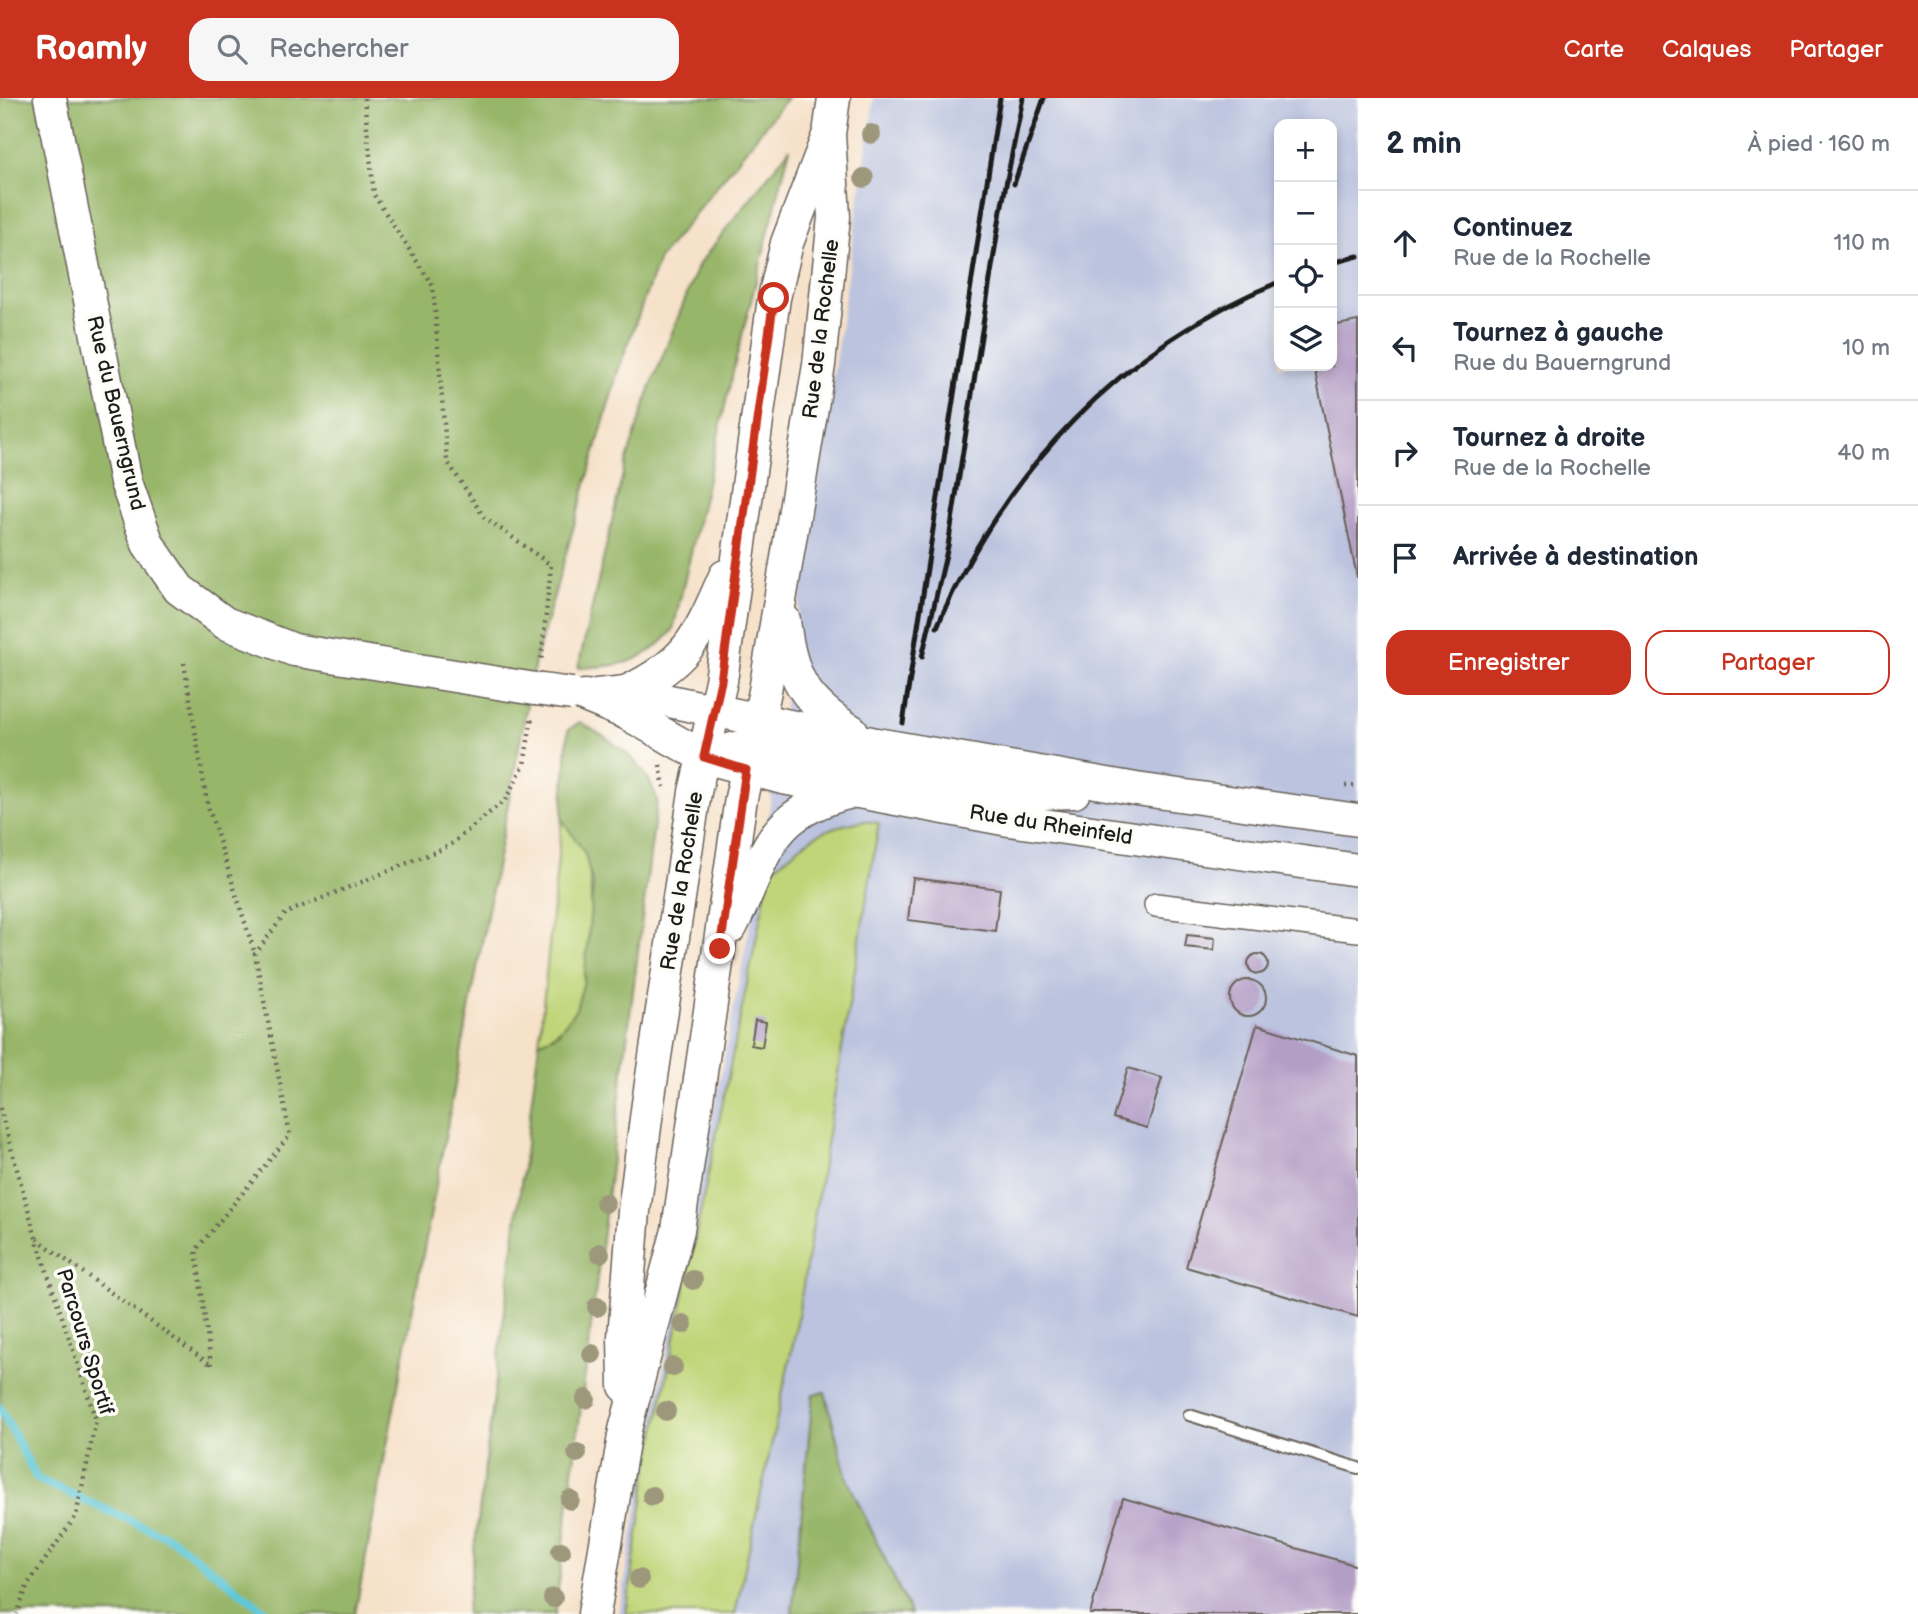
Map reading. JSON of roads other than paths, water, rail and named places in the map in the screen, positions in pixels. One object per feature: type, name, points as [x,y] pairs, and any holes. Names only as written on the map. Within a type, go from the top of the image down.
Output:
[{"type":"main road","name":"Rue du Bauerngrund","points":[[50,98],[127,482],[148,544],[179,589],[225,623],[294,650],[536,690],[578,695],[626,692],[716,711]]},
{"type":"main road","name":"Rue de la Rochelle","points":[[625,1430],[624,1337],[634,1211],[695,792],[716,711],[774,298],[787,243],[829,134],[834,98]]},
{"type":"main road","name":"Rue de la Rochelle","points":[[594,1614],[625,1430],[678,1230],[752,744],[782,593],[819,365],[831,261],[834,182],[829,134]]},
{"type":"main road","points":[[626,692],[660,675],[682,657],[702,626],[740,542]]},
{"type":"main road","points":[[782,593],[787,643],[794,669],[810,698],[819,710],[871,743]]},
{"type":"main road","name":"Rue du Bauerngrund","points":[[578,695],[626,713],[704,757],[752,744]]},
{"type":"main road","name":"Rue du Rheinfeld","points":[[716,711],[752,744],[853,792],[1009,820],[1358,870]]},
{"type":"main road","name":"Rue du Rheinfeld","points":[[752,744],[871,743],[1136,789],[1358,820]]},
{"type":"main road","name":"Rue du Rheinfeld","points":[[752,744],[872,772],[1015,794],[1136,789]]},
{"type":"main road","points":[[720,949],[752,887],[760,858],[775,834],[802,810],[853,792]]},
{"type":"street","points":[[1156,905],[1358,930]]},
{"type":"lane","points":[[1189,1415],[1358,1468]]},
{"type":"waterway","points":[[0,1408],[37,1479],[172,1539],[269,1614]]},
{"type":"railway","points":[[903,723],[1000,98]]},
{"type":"railway","points":[[922,657],[948,546],[1001,210],[1023,98]]},
{"type":"railway","points":[[1014,184],[1044,98]]},
{"type":"railway","points":[[1337,262],[1358,256]]},
{"type":"railway","points":[[937,627],[964,570],[996,516],[1033,466],[1074,420],[1119,378],[1168,341],[1222,309],[1274,284]]}]
